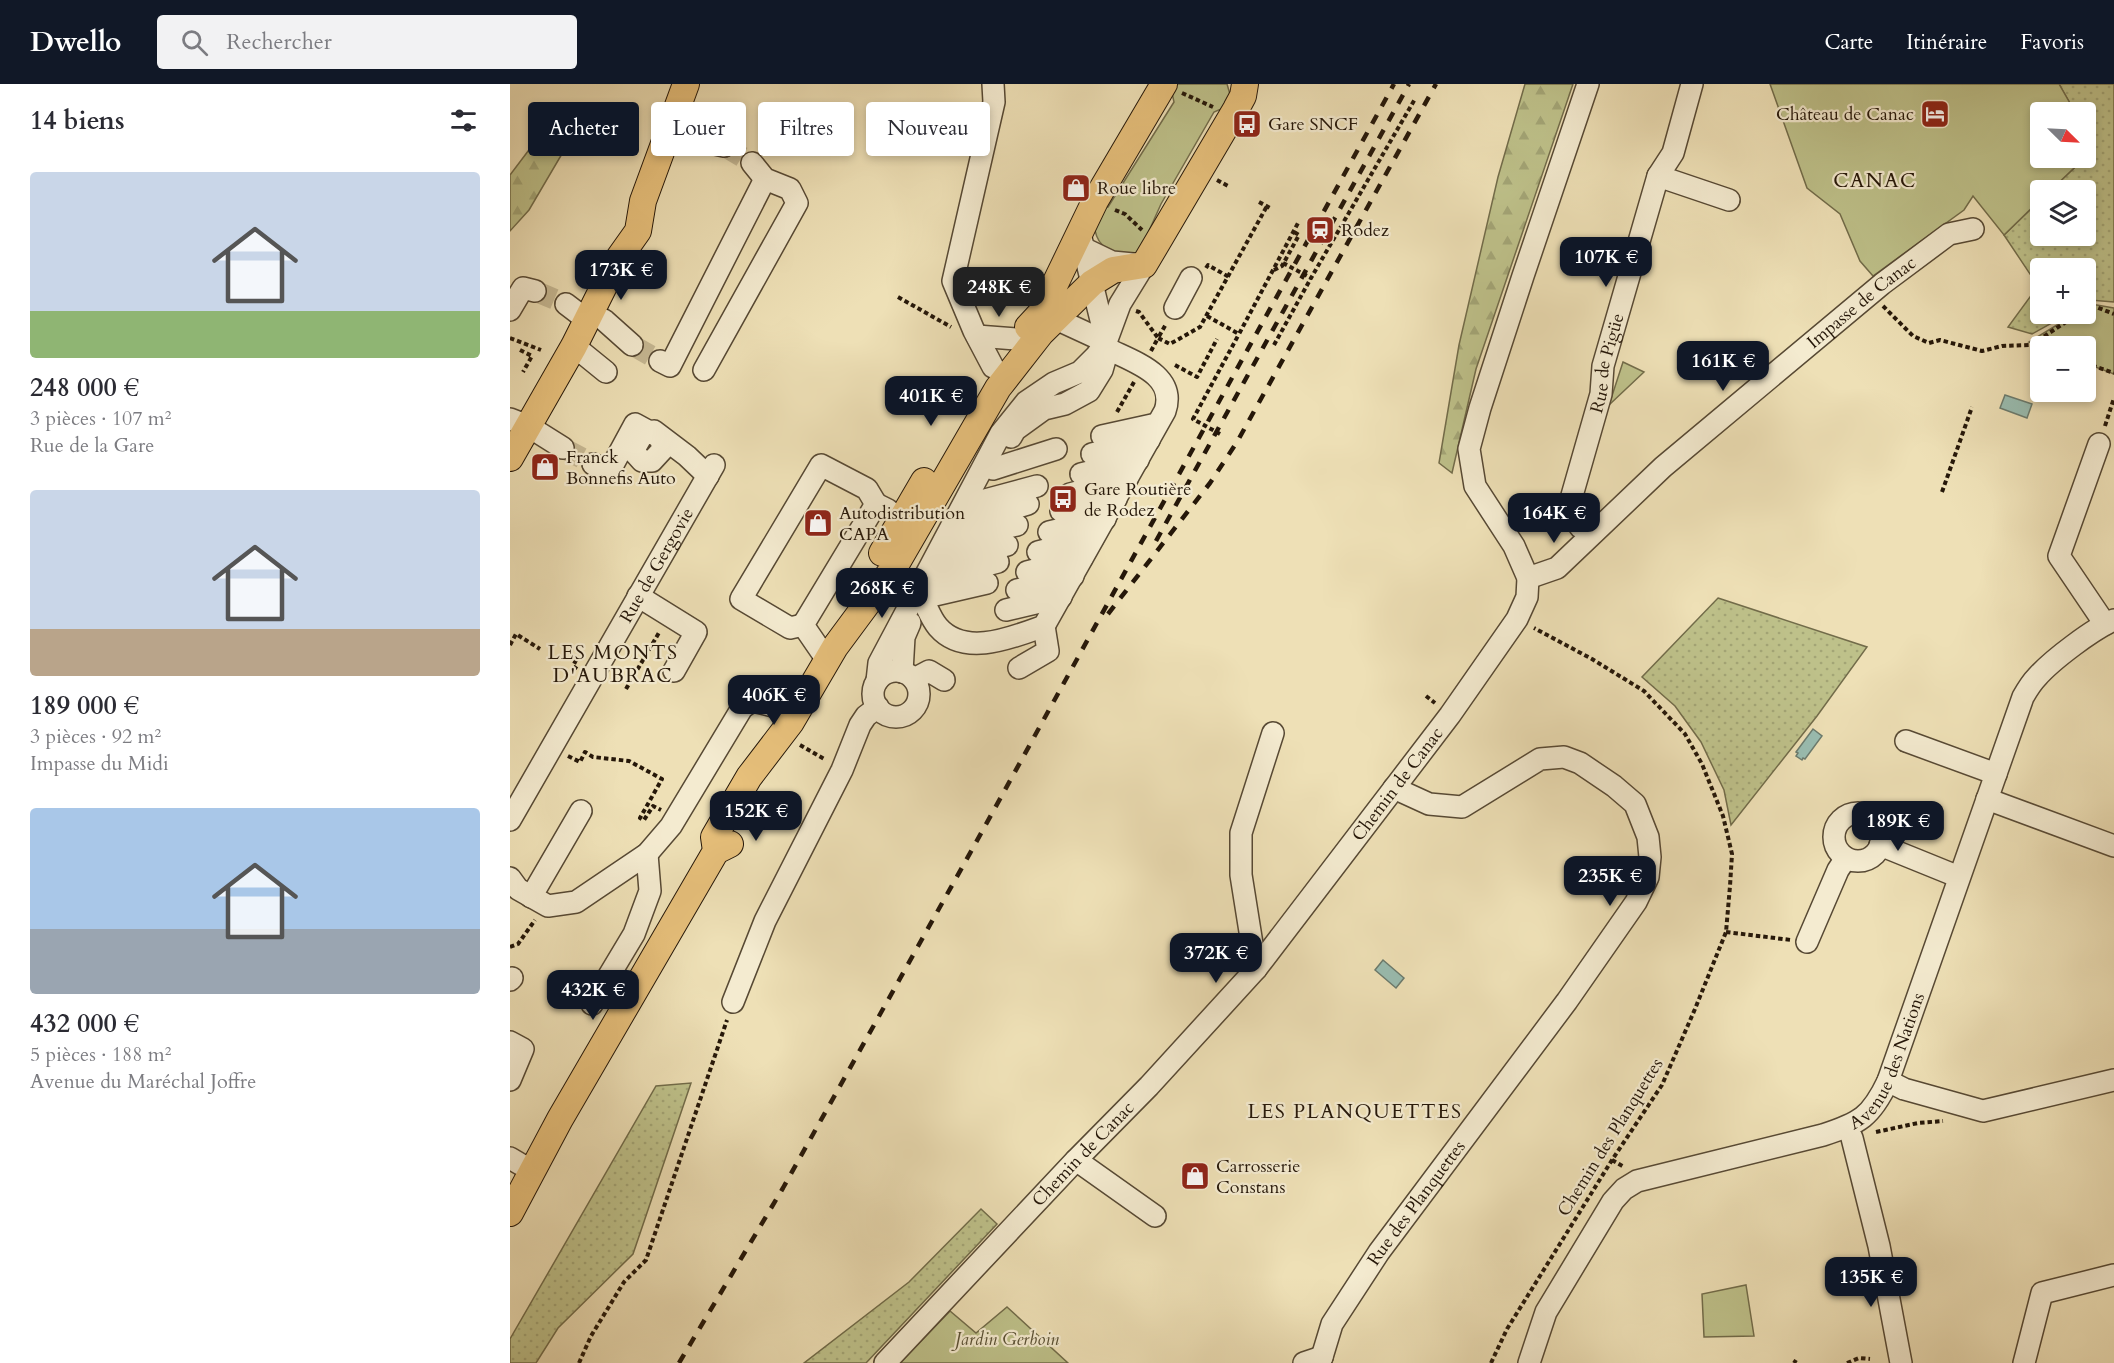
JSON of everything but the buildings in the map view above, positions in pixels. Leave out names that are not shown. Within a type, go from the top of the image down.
[{"type":"main road","points":[[510,458],[519,422],[595,320],[616,262],[626,219],[643,201],[686,84]]},
{"type":"main road","points":[[510,1213],[560,1119],[716,852],[729,845],[760,794],[872,571],[902,517],[993,367],[1041,312],[1082,241],[1095,201],[1164,84]]},
{"type":"main road","points":[[831,654],[894,566],[998,388],[1054,318],[1092,283],[1113,270],[1150,257],[1240,93]]},
{"type":"street","points":[[993,84],[994,102],[953,281],[993,367]]},
{"type":"street","points":[[1588,84],[1522,276],[1469,449],[1475,486],[1514,546],[1528,578],[1557,568],[1594,532]]},
{"type":"street","name":"Rue de Pigüe","points":[[1594,532],[1588,519],[1569,506],[1601,394],[1603,366],[1658,176],[1673,153],[1692,84]]},
{"type":"street","points":[[660,361],[670,366],[758,171],[790,189],[796,203],[704,370]]},
{"type":"street","points":[[1658,176],[1729,200]]},
{"type":"street","name":"Impasse de Canac","points":[[1594,532],[1663,467],[1870,293],[1949,234],[1974,229]]},
{"type":"street","points":[[1082,241],[1112,262],[1150,257]]},
{"type":"street","points":[[1082,241],[1107,346]]},
{"type":"street","points":[[1107,346],[1080,372],[1054,383],[1026,402],[1001,433],[879,663],[878,681],[873,694],[878,707],[883,712],[896,717],[910,712],[918,700],[919,693],[908,675],[904,637],[922,598],[1014,430],[1044,409],[1065,404],[1089,391],[1102,370],[1120,304],[1150,257]]},
{"type":"street","points":[[1175,308],[1191,278]]},
{"type":"street","points":[[510,310],[523,288],[535,291]]},
{"type":"street","points":[[566,304],[632,345]]},
{"type":"street","points":[[1019,668],[1048,651],[1052,613],[1138,460],[1168,401],[1164,383],[1149,370],[1054,318]]},
{"type":"street","points":[[977,336],[1017,339]]},
{"type":"street","points":[[574,346],[608,368]]},
{"type":"street","points":[[519,422],[564,448]]},
{"type":"street","name":"Rue de Gergovie","points":[[510,820],[711,470],[687,456],[654,431],[643,434],[633,451],[642,461],[652,461],[664,448],[659,437],[651,433],[643,429],[635,424],[609,472],[594,464]]},
{"type":"street","points":[[1097,445],[1153,432]]},
{"type":"street","points":[[2099,444],[2059,556],[2110,622]]},
{"type":"street","points":[[989,476],[1051,457]]},
{"type":"street","points":[[1081,474],[1138,460]]},
{"type":"street","points":[[876,504],[803,625],[790,628],[741,599],[820,465],[867,489],[876,504],[902,517]]},
{"type":"street","points":[[1116,499],[1066,502],[1127,479]]},
{"type":"street","points":[[958,531],[1032,495],[974,503]]},
{"type":"street","points":[[1049,532],[1104,519]]},
{"type":"street","points":[[958,531],[1017,525]]},
{"type":"street","points":[[1038,552],[1094,538]]},
{"type":"street","points":[[938,570],[1003,554]]},
{"type":"street","points":[[1022,581],[1078,567]]},
{"type":"street","name":"Chemin de Canac","points":[[885,1363],[1149,1086],[1256,969],[1480,674],[1517,619],[1527,597],[1528,578]]},
{"type":"street","points":[[922,598],[987,583]]},
{"type":"street","points":[[638,596],[696,632],[674,671]]},
{"type":"street","points":[[922,598],[938,627],[952,637],[971,643],[992,644],[1052,613]]},
{"type":"street","points":[[1006,610],[1052,613]]},
{"type":"street","points":[[994,631],[1052,613]]},
{"type":"street","name":"Avenue des Nations","points":[[1529,1363],[1546,1312],[1613,1201],[1623,1189],[1637,1180],[1852,1126],[1870,1111],[1887,1081],[2023,697],[2037,676],[2066,652],[2110,622]]},
{"type":"street","points":[[803,625],[831,654]]},
{"type":"street","points":[[878,681],[888,672],[908,675],[929,671],[944,680]]},
{"type":"street","points":[[510,878],[518,889],[538,900],[576,902],[647,854],[671,826],[721,729],[742,708],[768,689],[784,690],[797,724]]},
{"type":"street","points":[[733,1002],[765,921],[842,770],[860,725],[866,716],[878,707]]},
{"type":"street","points":[[1256,969],[1241,875],[1241,833],[1273,734]]},
{"type":"street","points":[[1906,741],[1996,774]]},
{"type":"street","name":"Rue des Planquettes","points":[[1319,1361],[1332,1324],[1379,1252],[1567,1001],[1636,902],[1647,880],[1650,857],[1648,837],[1644,821],[1635,804],[1622,792],[1588,769],[1564,757],[1540,759],[1462,807],[1429,804],[1394,788]]},
{"type":"street","points":[[1987,799],[2114,846]]},
{"type":"street","points":[[538,900],[581,811]]},
{"type":"street","points":[[1853,814],[1870,817],[1880,829],[1880,845],[1876,853],[1862,861],[1846,858],[1835,845],[1835,829],[1839,822],[1853,814]]},
{"type":"street","points":[[1880,845],[1959,877]]},
{"type":"street","points":[[592,1004],[634,934],[650,891],[647,854]]},
{"type":"street","points":[[1807,942],[1838,870],[1846,858]]},
{"type":"street","points":[[510,1042],[523,1049],[510,1080]]},
{"type":"street","points":[[1887,1081],[1904,1089],[1983,1111],[2114,1080]]},
{"type":"street","points":[[1852,1138],[1879,1246],[1901,1363]]},
{"type":"street","points":[[510,1158],[532,1171]]},
{"type":"street","points":[[1076,1160],[1155,1216]]},
{"type":"street","points":[[2024,1363],[2042,1293],[2114,1275]]},
{"type":"path","points":[[1164,84],[1220,110],[1228,106],[1240,93]]},
{"type":"path","points":[[1274,345],[1416,99]]},
{"type":"path","points":[[1216,180],[1228,186]]},
{"type":"path","points":[[1095,201],[1125,214],[1138,225],[1149,243],[1150,257]]},
{"type":"path","points":[[1133,309],[1139,312],[1158,338],[1170,344],[1200,327],[1269,207],[1259,202]]},
{"type":"path","points":[[1220,434],[1193,419],[1298,222]]},
{"type":"path","points":[[1273,270],[1284,263],[1299,235],[1294,232]]},
{"type":"path","points":[[1284,263],[1311,278]]},
{"type":"path","points":[[1213,268],[1228,277]]},
{"type":"path","points":[[1870,293],[1913,336],[1929,343],[1940,340],[1982,351],[2002,346],[2030,345]]},
{"type":"path","points":[[898,297],[948,326]]},
{"type":"path","points":[[2096,307],[2114,314]]},
{"type":"path","points":[[1207,316],[1239,334]]},
{"type":"path","points":[[2045,336],[2063,324]]},
{"type":"path","points":[[510,338],[541,350]]},
{"type":"path","points":[[1148,357],[1158,338]]},
{"type":"path","points":[[1167,361],[1197,377],[1217,339]]},
{"type":"path","points":[[520,350],[530,356],[523,372]]},
{"type":"path","points":[[2096,367],[2114,373]]},
{"type":"path","points":[[2099,444],[2114,398]]},
{"type":"path","points":[[1942,492],[1972,407]]},
{"type":"path","points":[[626,689],[669,615]]},
{"type":"path","name":"Chemin des Planquettes","points":[[1491,1363],[1507,1329],[1612,1160],[1662,1085],[1726,932],[1732,854],[1723,816],[1702,764],[1686,734],[1644,691],[1583,654],[1517,619]]},
{"type":"path","points":[[510,645],[516,634],[540,649]]},
{"type":"path","points":[[575,667],[573,666],[577,658]]},
{"type":"path","points":[[797,724],[829,762]]},
{"type":"path","points":[[588,754],[594,757],[629,761],[662,779],[640,818],[644,820],[654,807]]},
{"type":"path","points":[[510,947],[518,944],[526,935],[538,900]]},
{"type":"path","points":[[1726,932],[1807,942]]},
{"type":"path","points":[[579,1363],[591,1336],[624,1282],[646,1260],[733,1002]]},
{"type":"path","points":[[1852,1138],[1918,1123],[1950,1121]]},
{"type":"path","points":[[1847,1363],[1858,1359],[1870,1359]]},
{"type":"green space","points":[[1173,84],[1227,84],[1232,101],[1228,106],[1214,112],[1161,204],[1139,253],[1118,253],[1109,250],[1098,239],[1095,230],[1097,209],[1108,207],[1174,102],[1171,88]]},
{"type":"green space","points":[[1525,84],[1573,84],[1476,369],[1452,473],[1439,463],[1459,345],[1498,177]]},
{"type":"green space","points":[[1770,84],[2059,84],[2069,102],[2030,102],[2030,168],[2074,168],[2062,180],[2030,180],[2030,210],[2004,235],[1973,196],[1964,210],[1873,276],[1860,261],[1840,214],[1807,188]]},
{"type":"green space","points":[[2059,84],[2114,84],[2114,302],[2096,300],[2096,258],[2030,258],[2030,274],[2004,235],[2030,210],[2030,246],[2096,246],[2096,180],[2061,180],[2074,168],[2096,168],[2096,102],[2069,102]]},
{"type":"green space","points":[[528,151],[528,156],[561,156],[529,210],[510,231],[510,175]]},
{"type":"green space","points":[[2030,297],[2030,324],[2050,324],[2032,334],[2008,327]]},
{"type":"green space","points":[[2096,305],[2114,308],[2114,374],[2096,367],[2096,336],[2039,336],[2059,324],[2096,324]]},
{"type":"green space","points":[[1623,362],[1644,372],[1609,405]]},
{"type":"green space","points":[[1718,598],[1867,647],[1817,716],[1731,825],[1724,790],[1701,742],[1675,706],[1642,677]]},
{"type":"green space","points":[[691,1083],[633,1254],[558,1328],[536,1363],[510,1363],[510,1339],[656,1086]]},
{"type":"green space","points":[[981,1209],[997,1224],[866,1363],[804,1363],[909,1282]]},
{"type":"green space","points":[[1746,1285],[1754,1336],[1704,1337],[1702,1294]]},
{"type":"green space","name":"Jardin Gerboin","points":[[1007,1307],[1068,1363],[900,1363],[950,1311],[976,1333]]},
{"type":"water","points":[[2005,395],[2032,404],[2027,418],[2000,408]]},
{"type":"water","points":[[1813,729],[1822,736],[1802,760],[1796,756],[1798,753],[1796,752]]},
{"type":"water","points":[[1383,960],[1404,978],[1396,988],[1375,970]]},
{"type":"tunnel","points":[[740,156],[752,163]]},
{"type":"tunnel","points":[[535,291],[566,304]]},
{"type":"tunnel","points":[[632,345],[660,361]]},
{"type":"tunnel","points":[[563,448],[593,464]]},
{"type":"railway","points":[[679,1363],[783,1188],[1394,84]]},
{"type":"railway","points":[[1156,541],[1409,84]]},
{"type":"railway","points":[[1108,614],[1210,483],[1237,442],[1436,84]]},
{"type":"place","name":"Château de Canac","points":[[1935,114]]},
{"type":"place","name":"Gare SNCF","points":[[1247,124]]},
{"type":"place","name":"Roue libre","points":[[1076,188]]},
{"type":"place","name":"Rodez","points":[[1320,230]]},
{"type":"place","name":"Franck Bonnefis Auto","points":[[545,467]]},
{"type":"place","name":"Gare Routière de Rodez","points":[[1063,499]]},
{"type":"place","name":"Autodistribution CAPA","points":[[818,523]]},
{"type":"place","name":"Carrosserie Constans","points":[[1195,1176]]},
{"type":"district","name":"CANAC","points":[[1875,180]]},
{"type":"district","name":"LES MONTS D'AUBRAC","points":[[613,664]]},
{"type":"district","name":"LES PLANQUETTES","points":[[1355,1111]]}]
